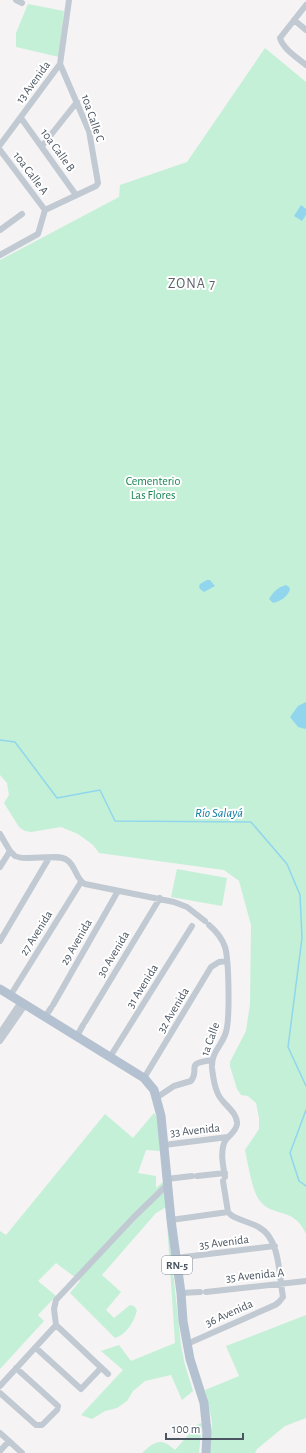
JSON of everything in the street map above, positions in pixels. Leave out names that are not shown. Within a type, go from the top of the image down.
[{"type":"main road","name":"RN-5","points":[[0,989],[21,1006],[45,1017],[144,1078],[152,1087],[161,1116],[183,1322],[190,1359],[204,1403],[207,1432],[206,1453]]},
{"type":"street","name":"13 Avenida","points":[[0,145],[60,64],[69,0]]},
{"type":"street","points":[[306,5],[281,36],[280,40],[285,47],[306,65]]},
{"type":"street","points":[[294,20],[306,30]]},
{"type":"street","name":"10a Calle C","points":[[60,64],[85,121],[91,141],[98,183],[96,186],[76,195]]},
{"type":"street","points":[[42,146],[77,102]]},
{"type":"street","name":"10a Calle B","points":[[21,118],[76,195]]},
{"type":"street","name":"10a Calle A","points":[[0,150],[45,210]]},
{"type":"street","points":[[0,162],[6,158]]},
{"type":"street","points":[[0,255],[38,234],[45,210],[76,195]]},
{"type":"street","points":[[0,230],[22,214]]},
{"type":"street","points":[[0,834],[10,852],[17,856],[49,858],[60,857],[68,861],[81,882]]},
{"type":"street","points":[[0,867],[10,852]]},
{"type":"street","points":[[0,942],[49,858]]},
{"type":"street","name":"1a Calle","points":[[81,882],[118,891],[160,898],[188,907],[207,923],[222,941],[225,949],[226,961],[228,1026],[222,1042],[212,1060],[213,1079],[218,1094],[237,1119],[235,1130],[228,1137],[222,1150],[228,1212]]},
{"type":"street","name":"27 Avenida","points":[[10,996],[81,882]]},
{"type":"street","name":"29 Avenida","points":[[45,1017],[118,891]]},
{"type":"street","name":"30 Avenida","points":[[77,1036],[160,898]]},
{"type":"street","name":"31 Avenida","points":[[110,1057],[192,926]]},
{"type":"street","name":"32 Avenida","points":[[144,1078],[212,967],[219,962],[226,961]]},
{"type":"street","points":[[0,1033],[21,1006]]},
{"type":"street","points":[[0,1041],[21,1006]]},
{"type":"street","points":[[156,1098],[174,1086],[191,1081],[194,1076],[194,1066],[197,1063],[212,1060]]},
{"type":"street","name":"33 Avenida","points":[[164,1145],[228,1137]]},
{"type":"street","points":[[108,1374],[56,1325],[54,1309],[56,1300],[167,1182],[195,1176],[224,1177]]},
{"type":"street","points":[[171,1220],[228,1212],[234,1218],[258,1227],[266,1232],[275,1246],[281,1284]]},
{"type":"street","name":"35 Avenida","points":[[176,1258],[275,1246]]},
{"type":"street","name":"35 Avenida A","points":[[181,1293],[306,1281]]},
{"type":"street","name":"36 Avenida","points":[[187,1344],[279,1302],[283,1297],[281,1284]]},
{"type":"street","points":[[0,1386],[56,1325]]},
{"type":"street","points":[[36,1348],[81,1389],[101,1368]]},
{"type":"street","points":[[0,1393],[36,1425],[42,1425],[58,1408],[58,1406],[16,1368]]},
{"type":"street","points":[[0,1433],[22,1453]]},
{"type":"street","points":[[0,1451],[9,1441]]},
{"type":"green space","points":[[28,4],[64,11],[59,57],[16,47],[16,33]]},
{"type":"green space","name":"Cementerio Las Flores","points":[[265,48],[306,82],[306,1234],[296,1219],[265,1206],[257,1197],[245,1150],[259,1129],[259,1118],[256,1103],[248,1096],[241,1095],[237,1089],[230,1066],[230,1062],[246,1031],[250,1004],[251,925],[239,881],[224,870],[99,853],[93,845],[78,834],[61,827],[31,832],[25,831],[19,827],[4,803],[9,795],[7,783],[0,775],[0,260],[119,197],[120,185],[187,162]]},
{"type":"green space","points":[[177,869],[227,878],[222,906],[171,897]]},
{"type":"green space","points":[[154,1113],[158,1119],[160,1151],[146,1150],[138,1173],[156,1176],[156,1188],[164,1181],[166,1207],[156,1213],[102,1275],[121,1292],[106,1310],[114,1318],[130,1305],[134,1306],[137,1310],[132,1323],[123,1334],[115,1338],[70,1293],[80,1281],[56,1263],[38,1281],[56,1296],[38,1315],[44,1321],[0,1369],[0,1231],[6,1235],[105,1114],[133,1138]]},
{"type":"green space","points":[[166,1207],[181,1345],[193,1391],[182,1400],[171,1375],[145,1381],[133,1391],[127,1401],[117,1408],[105,1411],[92,1419],[81,1415],[123,1370],[101,1351],[119,1345],[131,1361],[175,1343]]},
{"type":"green space","points":[[306,1315],[306,1418],[285,1426],[257,1449],[255,1453],[210,1453],[212,1422],[205,1390],[239,1376],[226,1346]]},
{"type":"green space","points":[[202,1423],[199,1453],[142,1453],[154,1443],[158,1442],[166,1443],[175,1450],[198,1424]]},
{"type":"water","points":[[301,205],[306,209],[306,215],[302,221],[294,216]]},
{"type":"water","points":[[207,580],[210,580],[215,586],[204,592],[199,586]]},
{"type":"water","points":[[286,585],[290,590],[287,595],[281,600],[273,603],[269,599],[272,594],[278,588]]},
{"type":"water","points":[[306,702],[305,729],[298,727],[290,717],[298,706]]},
{"type":"waterway","name":"Río Salayá","points":[[0,740],[15,742],[57,798],[100,790],[115,821],[251,822],[287,864],[300,895],[302,938],[288,1047],[306,1086]]},
{"type":"waterway","name":"Río Salayá","points":[[306,1110],[290,1153],[299,1181],[306,1186]]},
{"type":"district","name":"ZONA 7","points":[[192,284]]}]
